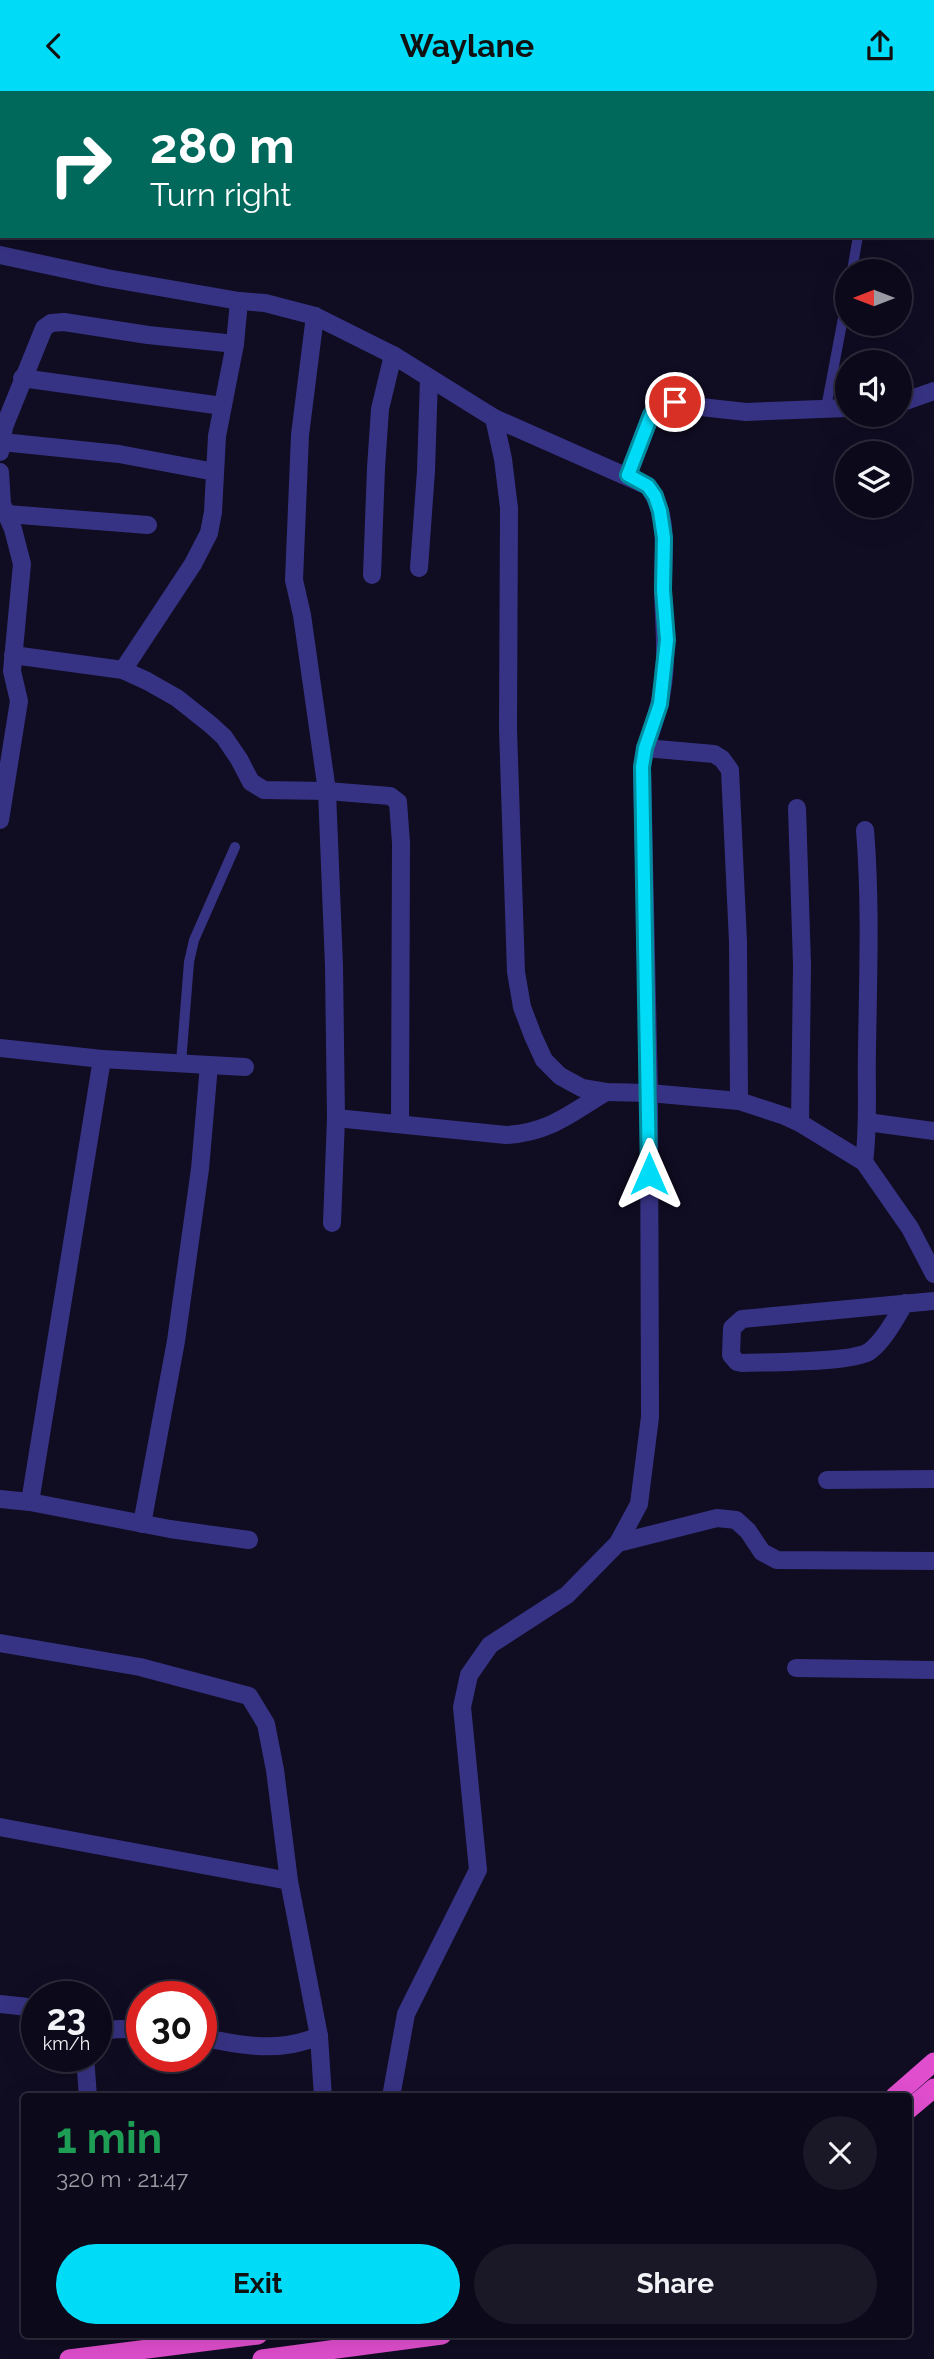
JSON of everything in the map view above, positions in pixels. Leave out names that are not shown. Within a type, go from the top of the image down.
[{"type":"highway","points":[[899,2093],[934,2062]]},
{"type":"highway","points":[[912,2107],[934,2088]]},
{"type":"highway","points":[[69,2359],[234,2338]]},
{"type":"highway","points":[[262,2359],[420,2338]]},
{"type":"street","points":[[0,255],[107,278],[265,303],[315,316],[393,355],[494,418],[648,486],[660,511],[664,538],[663,590],[667,640],[660,704],[645,748],[642,767],[649,1093],[650,1416],[639,1504],[618,1543],[567,1595],[490,1644],[469,1675],[462,1707],[478,1870],[406,2014],[392,2093]]},
{"type":"street","points":[[123,670],[193,564],[209,533],[217,436],[235,344],[239,300]]},
{"type":"street","points":[[315,316],[300,435],[294,580],[302,615],[327,791],[334,966],[336,1118],[332,1223]]},
{"type":"street","points":[[215,472],[119,454],[1,447],[4,427],[22,378],[44,328],[56,321],[235,344]]},
{"type":"street","points":[[372,575],[380,409],[393,355]]},
{"type":"street","points":[[22,378],[222,405]]},
{"type":"street","points":[[419,568],[429,378]]},
{"type":"street","points":[[912,399],[934,391]]},
{"type":"street","points":[[628,475],[651,415],[657,407],[665,403],[746,412],[835,408]]},
{"type":"street","points":[[494,418],[505,470],[509,508],[508,716],[516,972],[522,1007],[544,1060],[559,1076],[582,1088],[739,1101],[800,1123],[864,1162],[929,1254],[934,1274]]},
{"type":"street","points":[[0,473],[2,504],[13,529],[22,564],[12,663],[19,701],[0,820]]},
{"type":"street","points":[[7,514],[148,525]]},
{"type":"street","points":[[12,663],[123,670],[177,698],[211,725],[224,737],[257,787],[264,790],[390,796],[398,802],[401,843],[400,1123]]},
{"type":"street","points":[[0,688],[12,663]]},
{"type":"street","points":[[645,748],[714,754],[722,758],[730,770],[738,942],[739,1101]]},
{"type":"street","points":[[797,808],[802,965],[800,1123]]},
{"type":"street","points":[[864,1162],[867,1122],[869,877],[865,830]]},
{"type":"street","points":[[0,1048],[103,1059],[245,1067]]},
{"type":"street","points":[[30,1502],[103,1059]]},
{"type":"street","points":[[142,1524],[176,1341],[200,1169],[209,1065]]},
{"type":"street","points":[[336,1118],[506,1135],[528,1134],[549,1127],[606,1092]]},
{"type":"street","points":[[867,1122],[934,1131]]},
{"type":"street","points":[[905,1303],[880,1341],[867,1354],[842,1358],[742,1363],[737,1362],[731,1355],[732,1328],[742,1319],[905,1303],[934,1301]]},
{"type":"street","points":[[828,1480],[934,1479]]},
{"type":"street","points":[[0,1499],[30,1502],[142,1524],[249,1539]]},
{"type":"street","points":[[618,1543],[717,1518],[736,1520],[748,1531],[762,1552],[777,1560],[934,1560]]},
{"type":"street","points":[[0,1643],[140,1667],[249,1696],[266,1724],[275,1770],[289,1881],[319,2036],[323,2093]]},
{"type":"street","points":[[796,1668],[934,1670]]},
{"type":"street","points":[[0,1827],[289,1881]]},
{"type":"street","points":[[0,2004],[21,2006]]},
{"type":"street","points":[[217,2040],[251,2047],[278,2048],[319,2036]]},
{"type":"street","points":[[86,2072],[88,2093]]},
{"type":"lane","points":[[854,259],[858,238]]},
{"type":"lane","points":[[826,408],[840,336]]},
{"type":"lane","points":[[181,1063],[189,962],[194,940],[235,847]]},
{"type":"route","points":[[649,1174],[642,767],[645,748],[660,704],[667,640],[663,590],[664,538],[655,496],[648,486],[628,475],[651,415],[657,407],[675,402]]}]
